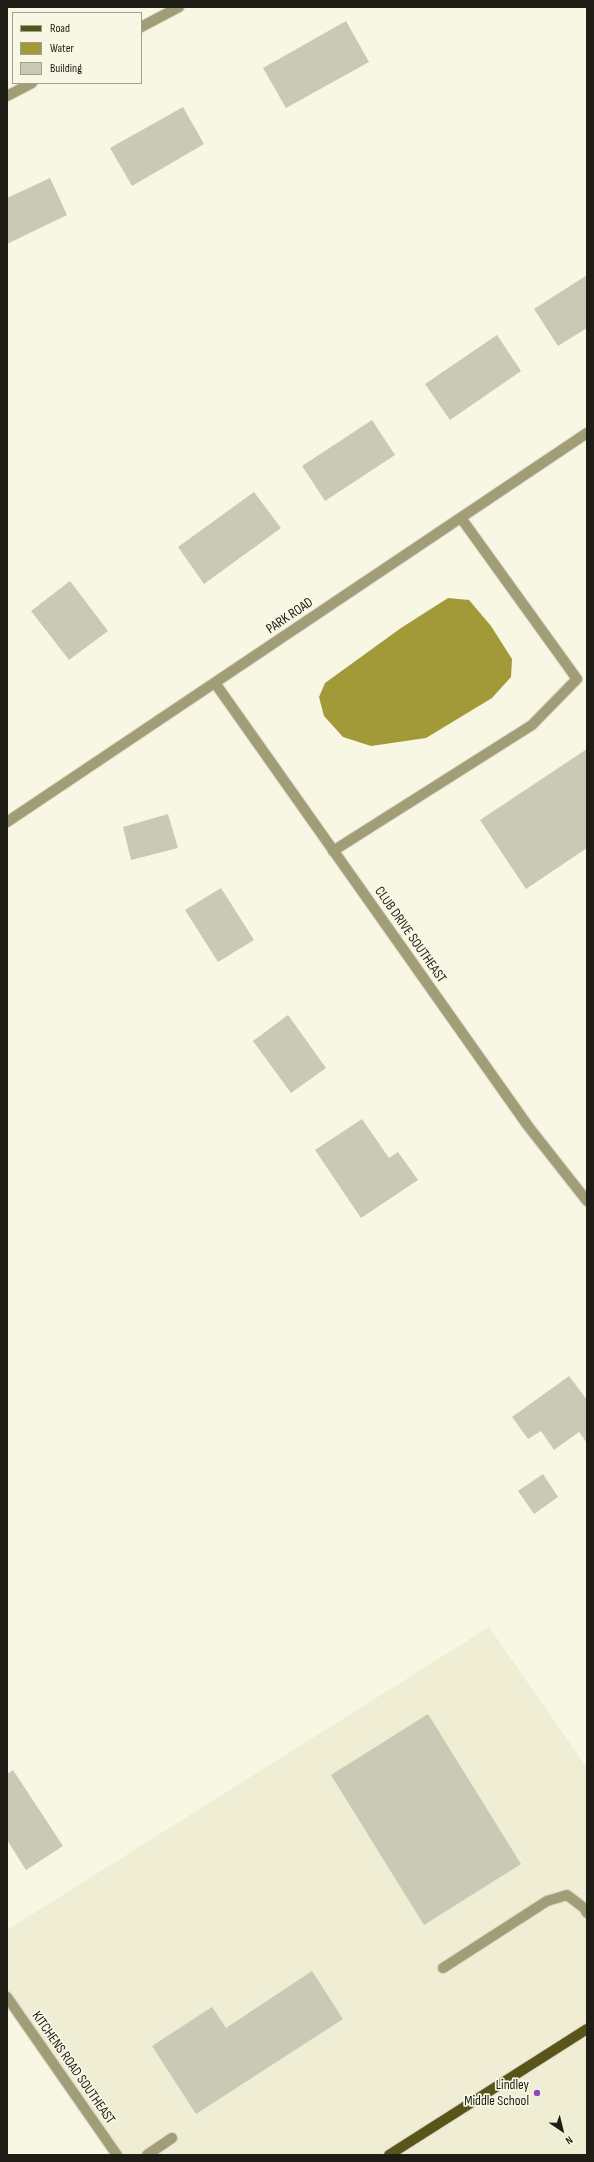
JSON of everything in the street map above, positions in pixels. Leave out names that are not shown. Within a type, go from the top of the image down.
[{"type":"main road","points":[[389,2155],[587,2029]]},
{"type":"street","points":[[142,26],[179,7]]},
{"type":"street","points":[[7,96],[30,84]]},
{"type":"street","name":"PARK ROAD","points":[[7,822],[587,433]]},
{"type":"street","points":[[333,851],[532,725],[577,679],[461,518]]},
{"type":"street","name":"CLUB DRIVE SOUTHEAST","points":[[215,683],[528,1126],[587,1201]]},
{"type":"street","points":[[443,1968],[547,1901],[567,1896],[584,1908],[587,1913]]},
{"type":"street","name":"KITCHENS ROAD SOUTHEAST","points":[[7,1997],[117,2155]]},
{"type":"street","points":[[147,2155],[172,2138]]},
{"type":"shaded area","points":[[489,1627],[587,1768],[587,2155],[113,2155],[7,2003],[7,1930]]},
{"type":"water","points":[[448,598],[469,600],[491,626],[512,659],[511,677],[492,698],[426,738],[371,746],[343,737],[324,716],[319,697],[325,683],[401,628]]},
{"type":"building","points":[[346,21],[369,62],[286,108],[263,68]]},
{"type":"building","points":[[183,107],[204,144],[132,186],[110,148]]},
{"type":"building","points":[[50,178],[67,215],[7,244],[7,198]]},
{"type":"building","points":[[587,275],[587,328],[558,346],[534,309]]},
{"type":"building","points":[[497,335],[521,371],[450,420],[425,384]]},
{"type":"building","points":[[372,420],[395,455],[325,501],[302,466]]},
{"type":"building","points":[[254,492],[281,528],[204,584],[178,547]]},
{"type":"building","points":[[70,581],[108,631],[69,660],[31,611]]},
{"type":"building","points":[[587,749],[587,848],[526,889],[480,820]]},
{"type":"building","points":[[168,814],[178,848],[131,860],[123,827]]},
{"type":"building","points":[[221,888],[254,940],[218,962],[185,910]]},
{"type":"building","points":[[288,1015],[326,1068],[291,1093],[253,1041]]},
{"type":"building","points":[[362,1119],[389,1158],[398,1152],[418,1180],[361,1218],[315,1150]]},
{"type":"building","points":[[569,1376],[587,1400],[587,1443],[579,1432],[554,1450],[541,1431],[528,1439],[512,1417]]},
{"type":"building","points":[[543,1474],[558,1497],[534,1514],[518,1491]]},
{"type":"building","points":[[428,1714],[521,1864],[424,1925],[331,1775]]},
{"type":"building","points":[[13,1770],[63,1846],[26,1870],[7,1840],[7,1774]]},
{"type":"building","points":[[312,1971],[343,2019],[196,2114],[152,2046],[212,2007],[226,2028]]},
{"type":"place","name":"Lindley Middle School","points":[[537,2093]]}]
